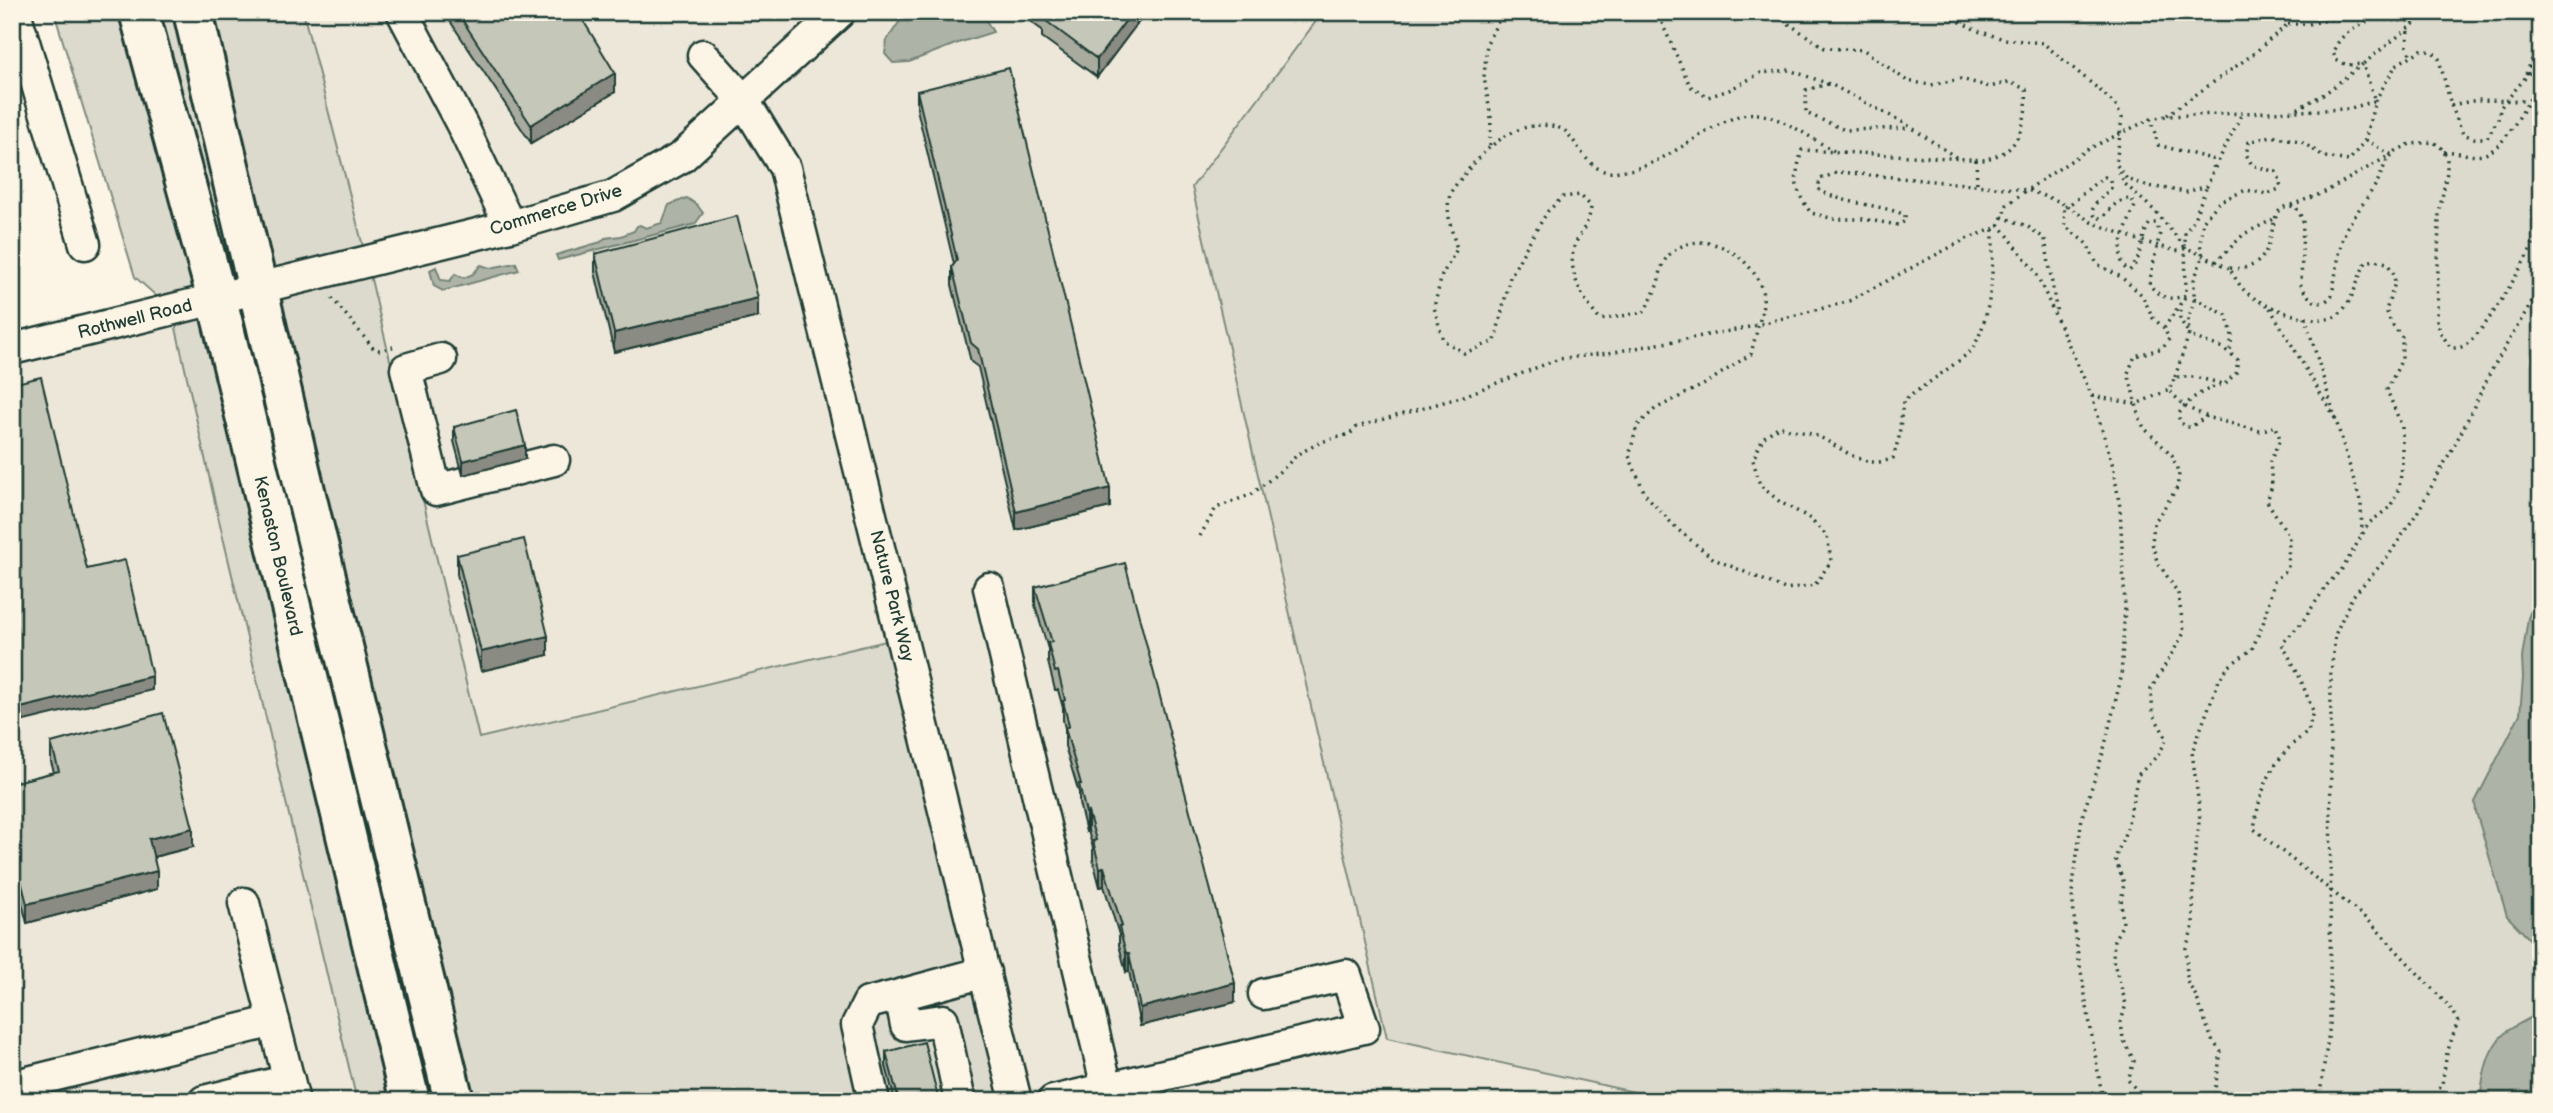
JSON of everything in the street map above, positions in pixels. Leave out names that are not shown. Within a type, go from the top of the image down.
[{"type":"main road","name":"Kenaston Boulevard","points":[[139,12],[217,299],[410,1101]]},
{"type":"main road","points":[[193,12],[257,289],[454,1101]]},
{"type":"street","points":[[15,12],[85,244]]},
{"type":"street","points":[[402,12],[462,125],[510,226]]},
{"type":"street","name":"Commerce Drive","points":[[257,289],[510,226],[613,196],[682,158],[840,12]]},
{"type":"street","name":"Nature Park Way","points":[[703,55],[744,101],[785,168],[1016,1101]]},
{"type":"street","name":"Rothwell Road","points":[[12,349],[257,289]]},
{"type":"street","points":[[441,359],[406,369],[436,490],[554,460]]},
{"type":"street","points":[[989,588],[1107,1088]]},
{"type":"street","points":[[204,1101],[291,1090],[244,903]]},
{"type":"street","points":[[874,1101],[857,1025],[868,1003],[985,971]]},
{"type":"street","points":[[1053,1101],[1364,1028],[1346,975],[1264,994]]},
{"type":"street","points":[[900,995],[906,1025],[943,1020],[960,1101]]},
{"type":"street","points":[[12,1086],[274,1021]]},
{"type":"path","points":[[1490,146],[1491,118],[1484,77],[1488,43],[1503,12]]},
{"type":"path","points":[[1653,12],[1661,21],[1690,86],[1708,97],[1729,90],[1761,73],[1789,70],[1828,83],[1912,128],[1959,160]]},
{"type":"path","points":[[1771,12],[1825,48],[1864,50],[1907,81],[1931,85],[1961,79],[1990,87],[2009,82],[2026,89],[2028,105],[2018,135],[2007,150],[1985,160],[1802,150],[1797,169],[1797,194],[1811,213],[1834,219],[1863,219],[1898,225],[1905,221],[1905,215],[1890,209],[1830,197],[1818,189],[1820,178],[1839,172],[2028,190],[2061,202],[2091,222],[2142,242],[2176,251],[2187,248]]},
{"type":"path","points":[[1941,12],[1978,31],[2004,39],[2043,43],[2116,106],[2122,118],[2116,164],[2125,184],[2155,211],[2187,248],[2229,268],[2245,270],[2259,261],[2269,247],[2274,219]]},
{"type":"path","points":[[2281,12],[2288,24]]},
{"type":"path","points":[[2363,64],[2347,65],[2336,60],[2333,52],[2344,33],[2372,19],[2377,12]]},
{"type":"path","points":[[2294,111],[2325,94],[2418,21],[2441,12],[2455,15],[2461,12]]},
{"type":"path","points":[[2166,116],[2244,61],[2288,24],[2309,24],[2332,19],[2418,21]]},
{"type":"path","points":[[2408,30],[2407,46],[2411,56]]},
{"type":"path","points":[[2526,76],[2541,38]]},
{"type":"path","points":[[2092,396],[2136,404],[2168,390],[2189,334],[2188,319],[2194,298],[2194,280],[2203,256],[2200,244],[2203,221],[2220,201],[2246,190],[2267,194],[2279,189],[2281,182],[2276,172],[2252,164],[2246,154],[2249,142],[2271,136],[2300,141],[2325,157],[2349,161],[2365,140],[2375,101],[2396,65],[2421,50],[2434,52],[2439,59],[2451,105],[2463,134],[2474,138],[2487,138],[2499,117],[2500,108],[2541,59]]},
{"type":"path","points":[[2363,64],[2375,101]]},
{"type":"path","points":[[1828,83],[1806,90],[1806,113],[1845,130],[1912,128]]},
{"type":"path","points":[[2444,152],[2453,150],[2483,155],[2493,150],[2541,83]]},
{"type":"path","points":[[2451,105],[2478,100],[2527,101]]},
{"type":"path","points":[[1200,536],[1216,508],[1252,494],[1298,454],[1321,442],[1350,434],[1357,427],[1461,397],[1559,359],[1608,353],[1757,325],[1847,302],[1966,239],[1993,229],[1999,224],[2007,205],[2028,190],[2090,148],[2151,119],[2166,116],[2347,109],[2375,101]]},
{"type":"path","points":[[1834,151],[1776,119],[1755,113],[1739,116],[1677,151],[1638,169],[1607,172],[1585,158],[1565,130],[1543,124],[1527,126],[1490,146],[1451,191],[1448,214],[1457,248],[1442,275],[1434,306],[1443,340],[1464,353],[1495,341],[1510,277],[1548,211],[1563,197],[1580,195],[1591,206],[1590,219],[1575,245],[1573,269],[1585,303],[1600,320],[1644,312],[1666,258],[1684,246],[1707,242],[1729,248],[1755,271],[1764,297],[1751,354],[1705,384],[1655,409],[1637,426],[1629,456],[1645,494],[1676,528],[1714,559],[1785,589],[1815,586],[1831,561],[1827,536],[1808,517],[1780,502],[1760,485],[1753,460],[1763,438],[1779,426],[1817,436],[1863,461],[1882,464],[1894,458],[1903,401],[1972,349],[1987,311],[1993,271],[1993,229]]},
{"type":"path","points":[[2164,328],[2186,296],[2185,234],[2242,113]]},
{"type":"path","points":[[2151,119],[2158,145],[2175,147],[2212,159],[2214,169]]},
{"type":"path","points":[[2365,140],[2392,155]]},
{"type":"path","points":[[2216,262],[2244,234],[2274,219],[2284,207],[2323,193],[2410,144],[2434,142],[2447,159],[2439,213],[2437,320],[2444,340],[2451,348],[2466,346],[2483,328],[2541,228]]},
{"type":"path","points":[[2291,206],[2300,211],[2303,220],[2301,285],[2309,299],[2321,304],[2328,302],[2332,295],[2341,243],[2347,226],[2377,183],[2392,155]]},
{"type":"path","points":[[1976,160],[1977,185]]},
{"type":"path","points":[[2116,164],[2127,179],[2148,186],[2187,192],[2207,186]]},
{"type":"path","points":[[2066,206],[2078,200],[2105,177],[2110,180],[2111,188],[2095,204],[2092,211],[2096,218],[2103,218],[2122,199],[2132,199],[2135,206],[2123,234],[2120,261],[2124,268],[2129,271],[2135,266],[2141,254],[2144,232],[2150,223],[2156,223],[2160,233],[2149,284],[2158,295],[2169,299],[2186,296]]},
{"type":"path","points":[[2066,206],[2065,226],[2087,244],[2097,264],[2121,277],[2141,295],[2153,318],[2164,328],[2169,339],[2163,348],[2135,356],[2127,373],[2144,428],[2172,455],[2179,474],[2177,488],[2154,523],[2152,543],[2157,561],[2178,593],[2184,633],[2151,690],[2153,714],[2167,739],[2159,754],[2138,775],[2127,828],[2115,859],[2124,883],[2121,903],[2123,924],[2114,940],[2113,960],[2126,1004],[2122,1022],[2123,1039],[2134,1060],[2128,1080],[2141,1095],[2140,1101]]},
{"type":"path","points":[[2002,217],[2027,226],[2045,239],[2057,319]]},
{"type":"path","points":[[1999,224],[2036,273],[2092,396],[2113,466],[2120,507],[2125,606],[2121,678],[2103,753],[2082,817],[2072,892],[2077,948],[2103,1101]]},
{"type":"path","points":[[2229,268],[2245,291],[2269,306],[2320,320],[2338,316],[2355,293],[2366,262],[2375,260],[2387,263],[2394,274],[2395,284],[2386,310],[2391,323],[2402,337],[2402,359],[2387,390],[2402,428],[2403,467],[2399,488],[2390,507],[2369,523],[2343,568],[2326,585],[2302,621],[2282,644],[2298,673],[2313,711],[2308,732],[2293,742],[2273,768],[2258,800],[2254,829],[2368,921],[2453,1011],[2458,1021],[2447,1053],[2442,1084],[2432,1101]]},
{"type":"path","points":[[2186,280],[2194,286]]},
{"type":"path","points":[[2319,1101],[2330,1024],[2331,673],[2336,635],[2352,597],[2388,558],[2417,513],[2490,373],[2541,286]]},
{"type":"path","points":[[332,298],[374,349],[401,345]]},
{"type":"path","points":[[2194,298],[2226,315],[2232,333],[2230,353]]},
{"type":"path","points":[[2180,304],[2180,318],[2189,334],[2223,348],[2238,360],[2236,373],[2225,384],[2203,390],[2184,406],[2178,415],[2180,422],[2186,427],[2191,427],[2207,416]]},
{"type":"path","points":[[2269,306],[2339,425]]},
{"type":"path","points":[[2305,317],[2361,504],[2362,534]]},
{"type":"path","points":[[2175,377],[2194,377],[2225,384]]},
{"type":"path","points":[[2168,390],[2184,406],[2207,416],[2260,431],[2276,426],[2280,439],[2270,462],[2272,486],[2267,501],[2289,536],[2290,544],[2288,568],[2274,583],[2263,624],[2252,649],[2229,666],[2219,680],[2192,752],[2200,814],[2194,862],[2193,927],[2186,948],[2185,963],[2187,982],[2196,996],[2212,1040],[2221,1052],[2213,1101]]},
{"type":"shaded area","points":[[54,12],[303,12],[367,262],[479,738],[903,637],[1016,1101],[454,1101],[257,290],[217,299],[405,1101],[357,1101],[218,516],[172,310],[135,277]]},
{"type":"shaded area","points":[[303,12],[1323,12],[1192,187],[1387,1037],[1675,1101],[1016,1101],[903,637],[479,738],[367,262]]},
{"type":"shaded area","points":[[906,12],[981,12],[993,32],[909,62],[893,63],[885,54],[887,40]]},
{"type":"shaded area","points":[[1323,12],[2541,12],[2541,1101],[1675,1101],[1387,1038],[1192,187]]},
{"type":"shaded area","points":[[687,198],[703,213],[695,224],[558,260],[556,255],[601,242],[605,238],[621,236],[634,231],[637,226],[646,228],[662,223],[669,205]]},
{"type":"shaded area","points":[[516,263],[519,270],[443,291],[434,286],[430,270],[436,267],[441,280],[450,281],[455,274],[464,278],[473,274],[481,265],[490,268]]},
{"type":"shaded area","points":[[172,310],[218,516],[357,1101],[12,1101],[12,349]]},
{"type":"shaded area","points":[[2541,587],[2541,951],[2507,916],[2475,802],[2520,714],[2522,658],[2528,618]]},
{"type":"shaded area","points":[[2541,1011],[2541,1101],[2480,1101],[2485,1070],[2497,1042],[2512,1028]]},
{"type":"building","points":[[457,12],[578,12],[615,73],[531,125]]},
{"type":"building","points":[[1044,12],[1132,12],[1097,59],[1042,18],[1046,14]]},
{"type":"building","points":[[1009,68],[1110,488],[1016,512],[978,349],[971,343],[952,267],[957,260],[917,91]]},
{"type":"building","points":[[737,216],[758,298],[614,333],[595,254]]},
{"type":"building","points":[[41,377],[87,569],[125,560],[152,676],[12,710],[12,384]]},
{"type":"building","points":[[516,410],[525,445],[463,461],[454,427]]},
{"type":"building","points":[[524,539],[548,636],[481,652],[457,555]]},
{"type":"building","points":[[1125,563],[1235,983],[1140,1008],[1129,953],[1126,953],[1119,927],[1122,926],[1104,867],[1100,868],[1093,841],[1096,840],[1088,812],[1086,813],[1081,784],[1065,728],[1069,726],[1063,701],[1065,700],[1048,643],[1052,642],[1035,587]]},
{"type":"building","points":[[163,713],[193,828],[149,839],[157,871],[27,904],[18,869],[12,870],[12,783],[59,771],[51,743]]},
{"type":"building","points":[[924,1042],[939,1101],[899,1101],[886,1052]]},
{"type":"building","points":[[263,1094],[265,1101],[235,1101]]}]
